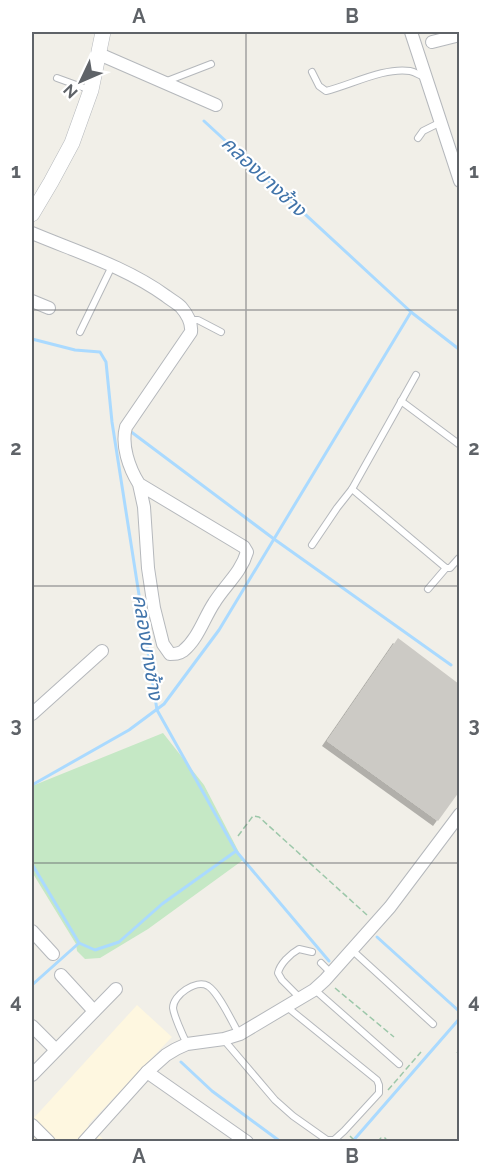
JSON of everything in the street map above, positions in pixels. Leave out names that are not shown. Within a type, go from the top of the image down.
[{"type":"street","points":[[32,214],[72,143],[91,90],[103,32]]},
{"type":"street","points":[[411,32],[459,181]]},
{"type":"street","points":[[432,42],[459,35]]},
{"type":"street","points":[[99,54],[216,105]]},
{"type":"street","points":[[32,233],[148,283],[181,307],[190,320],[191,332],[125,431],[124,443],[133,475],[139,484],[144,507],[148,568],[154,608],[163,644],[170,654],[176,654],[183,650],[198,633],[214,602],[241,568],[248,552],[244,547],[139,484]]},
{"type":"street","points":[[32,301],[49,308]]},
{"type":"street","points":[[32,714],[102,651]]},
{"type":"street","points":[[88,1140],[147,1072],[166,1055],[187,1044],[224,1039],[240,1034],[314,990],[329,977],[390,907],[459,814]]},
{"type":"street","points":[[32,931],[53,954]]},
{"type":"street","points":[[61,975],[94,1011]]},
{"type":"street","points":[[32,1075],[116,989]]},
{"type":"street","points":[[32,1026],[56,1050]]},
{"type":"street","points":[[147,1072],[247,1142]]},
{"type":"street","points":[[32,1125],[49,1142]]},
{"type":"lane","points":[[164,82],[211,64]]},
{"type":"lane","points":[[312,72],[318,86],[326,91],[394,71],[412,71],[427,79]]},
{"type":"lane","points":[[57,78],[91,90]]},
{"type":"lane","points":[[418,138],[423,130],[441,122]]},
{"type":"lane","points":[[80,332],[112,266]]},
{"type":"lane","points":[[190,320],[198,320],[221,332]]},
{"type":"lane","points":[[312,545],[352,489],[416,375]]},
{"type":"lane","points":[[401,401],[459,445]]},
{"type":"lane","points":[[352,489],[446,568]]},
{"type":"lane","points":[[428,589],[446,568],[450,568],[459,558]]},
{"type":"lane","points":[[300,998],[282,980],[278,973],[279,968],[293,952],[299,949],[312,952]]},
{"type":"lane","points":[[353,951],[433,1024]]},
{"type":"lane","points":[[321,963],[329,977]]},
{"type":"lane","points":[[187,1044],[173,1009],[178,997],[193,985],[208,986],[215,993],[240,1034]]},
{"type":"lane","points":[[314,990],[399,1064]]},
{"type":"lane","points":[[224,1039],[275,1100],[293,1116],[331,1142],[338,1138],[379,1092],[379,1085],[376,1080],[286,1006]]},
{"type":"path","points":[[238,836],[254,816],[259,816],[376,923]]},
{"type":"path","points":[[329,977],[394,1037]]},
{"type":"path","points":[[379,1092],[390,1089],[421,1052]]},
{"type":"path","points":[[351,1138],[356,1142]]},
{"type":"path","points":[[377,1142],[381,1138],[385,1138],[388,1142]]},
{"type":"shaded area","points":[[137,1005],[172,1037],[88,1125],[105,1141],[37,1141],[32,1137],[32,1120]]},
{"type":"green space","points":[[163,733],[204,785],[243,860],[148,929],[100,958],[85,959],[77,951],[76,944],[32,872],[32,786]]},
{"type":"building","points":[[398,638],[459,684],[459,792],[438,821],[327,741]]},
{"type":"waterway","name":"คลองบางช้าง","points":[[204,121],[411,312],[460,350]]},
{"type":"waterway","points":[[32,785],[129,730],[164,704],[219,630],[411,312]]},
{"type":"waterway","name":"คลองบางช้าง","points":[[32,339],[75,350],[100,352],[106,362],[112,422],[157,710],[236,851],[329,961]]},
{"type":"waterway","points":[[130,431],[274,539],[451,665]]},
{"type":"waterway","points":[[32,985],[79,943],[95,950],[119,942],[162,904],[236,851]]},
{"type":"waterway","points":[[32,864],[79,943]]},
{"type":"waterway","points":[[377,937],[460,1012]]},
{"type":"waterway","points":[[352,1142],[460,1018]]},
{"type":"waterway","points":[[181,1062],[212,1091],[281,1142]]}]
